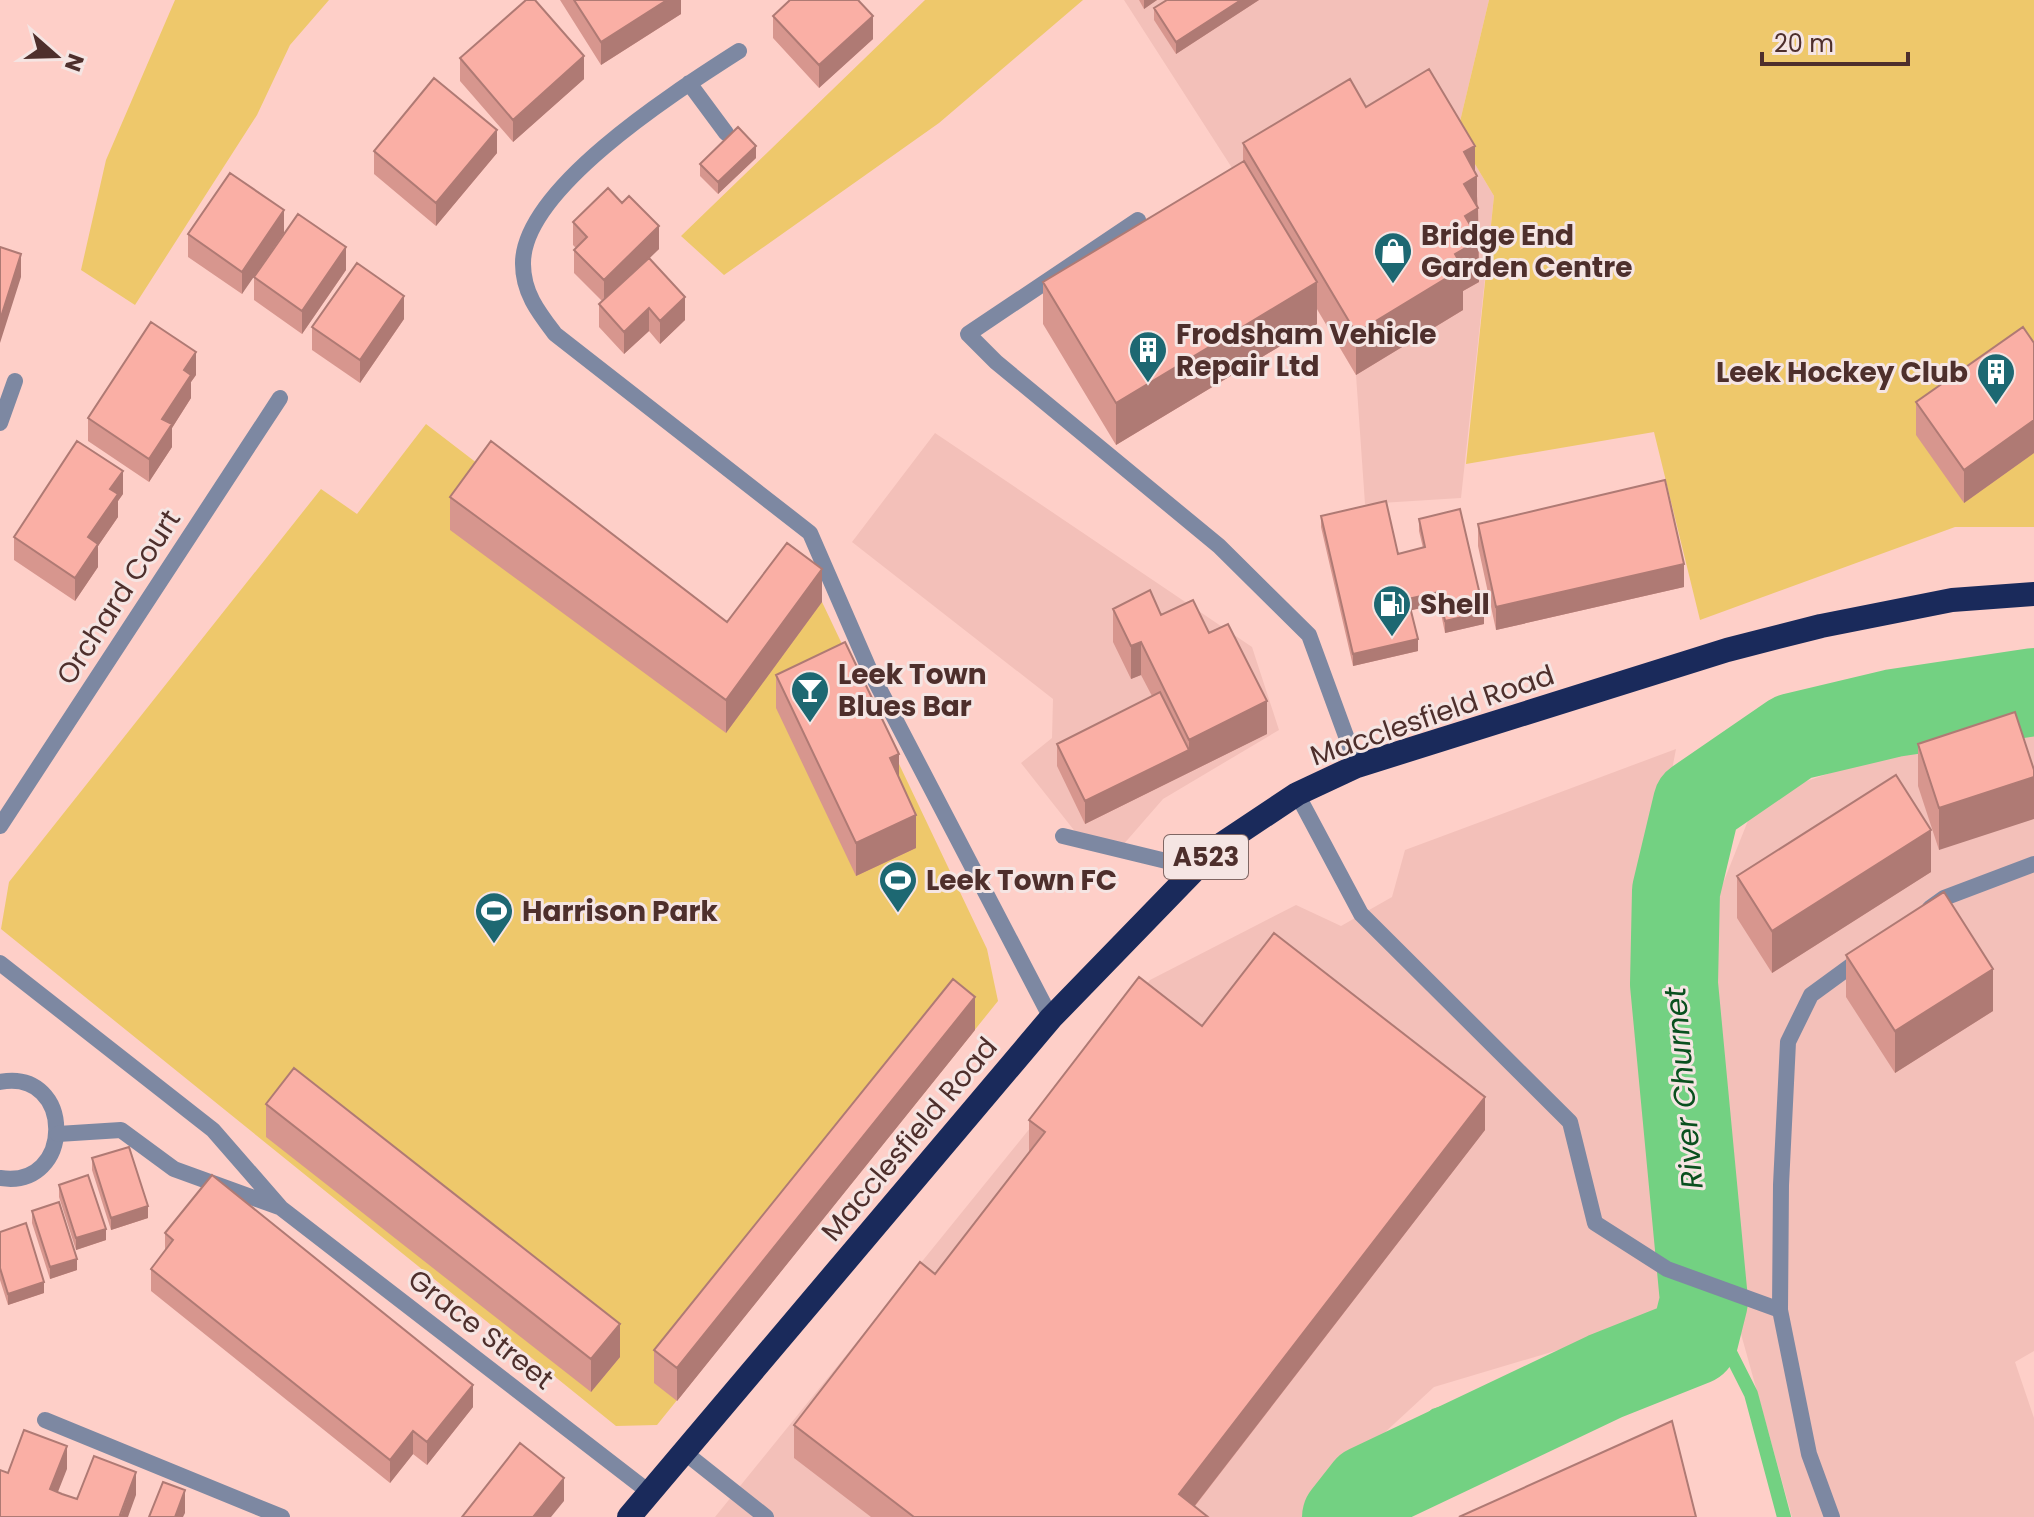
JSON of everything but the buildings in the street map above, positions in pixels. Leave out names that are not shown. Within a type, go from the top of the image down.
[{"type":"highway","name":"Macclesfield Road","points":[[629,1517],[1051,1018],[1216,848],[1297,794],[1357,766],[1781,636],[1952,600],[2034,594]]},
{"type":"street","points":[[739,51],[653,107],[551,197],[529,232],[523,263],[531,303],[555,334],[810,533],[870,671],[1051,1018]]},
{"type":"street","points":[[689,83],[726,133]]},
{"type":"street","points":[[1138,220],[968,334],[1008,372],[1219,546],[1309,635],[1357,766]]},
{"type":"street","points":[[0,423],[15,381]]},
{"type":"street","name":"Orchard Court","points":[[0,826],[280,398]]},
{"type":"street","points":[[1297,794],[1361,914],[1570,1122],[1595,1223],[1667,1269],[1780,1310]]},
{"type":"street","points":[[1063,836],[1195,868]]},
{"type":"street","points":[[1919,916],[1944,898],[2034,864]]},
{"type":"street","points":[[1832,1517],[1809,1454],[1780,1310],[1781,1185],[1788,1042],[1811,995],[1882,943]]},
{"type":"street","points":[[0,963],[213,1130],[281,1208]]},
{"type":"street","points":[[0,1082],[13,1079],[38,1089],[54,1108],[58,1134],[49,1158],[30,1175],[0,1178]]},
{"type":"street","points":[[58,1134],[121,1130],[174,1169],[281,1208]]},
{"type":"street","name":"Grace Street","points":[[281,1208],[649,1492]]},
{"type":"street","points":[[45,1420],[282,1517]]},
{"type":"street","points":[[684,1452],[766,1517]]},
{"type":"shaded area","points":[[175,0],[329,0],[290,45],[257,115],[135,305],[81,270],[106,160]]},
{"type":"shaded area","points":[[925,0],[1083,0],[939,123],[724,275],[681,236]]},
{"type":"shaded area","name":"Bridge End Garden Centre","points":[[1124,0],[1489,0],[1457,134],[1494,196],[1461,498],[1365,504],[1356,375],[1243,185]]},
{"type":"shaded area","points":[[1489,0],[2034,0],[2034,527],[1955,527],[1700,620],[1654,432],[1466,464],[1494,196],[1457,134]]},
{"type":"shaded area","points":[[426,424],[714,645],[822,602],[987,949],[998,1001],[657,1425],[616,1426],[1,929],[9,882],[321,489],[357,514]]},
{"type":"shaded area","points":[[935,433],[1252,647],[1279,730],[1163,799],[1116,853],[1077,834],[1021,763],[1052,738],[1053,699],[852,542]]},
{"type":"shaded area","points":[[2034,714],[2034,1351],[2015,1362],[2034,1418],[2034,1517],[1792,1517],[1736,1316],[1692,961],[1757,798],[1945,734]]},
{"type":"shaded area","points":[[1676,749],[1645,910],[1653,1092],[1683,1259],[1672,1316],[1434,1387],[1329,1484],[1305,1517],[715,1517],[1150,980],[1296,905],[1341,926],[1392,897],[1405,850]]},
{"type":"shaded area","points":[[1639,1345],[1682,1364],[1472,1439],[1401,1478],[1362,1517],[1322,1517],[1344,1489],[1432,1409]]},
{"type":"waterway","name":"River Churnet","points":[[1346,1517],[1368,1489],[1606,1376],[1694,1341],[1704,1301],[1674,984],[1676,891],[1697,803],[1793,737],[1894,713],[2034,692]]},
{"type":"waterway","points":[[1704,1301],[1751,1394],[1784,1517]]},
{"type":"place","name":"Bridge End Garden Centre","points":[[1393,285]]},
{"type":"place","name":"Frodsham Vehicle Repair Ltd","points":[[1148,384]]},
{"type":"place","name":"Leek Hockey Club","points":[[1996,406]]},
{"type":"place","name":"Shell","points":[[1392,638]]},
{"type":"place","name":"Leek Town Blues Bar","points":[[810,724]]},
{"type":"place","name":"Leek Town FC","points":[[898,914]]},
{"type":"place","name":"Harrison Park","points":[[494,945]]}]
